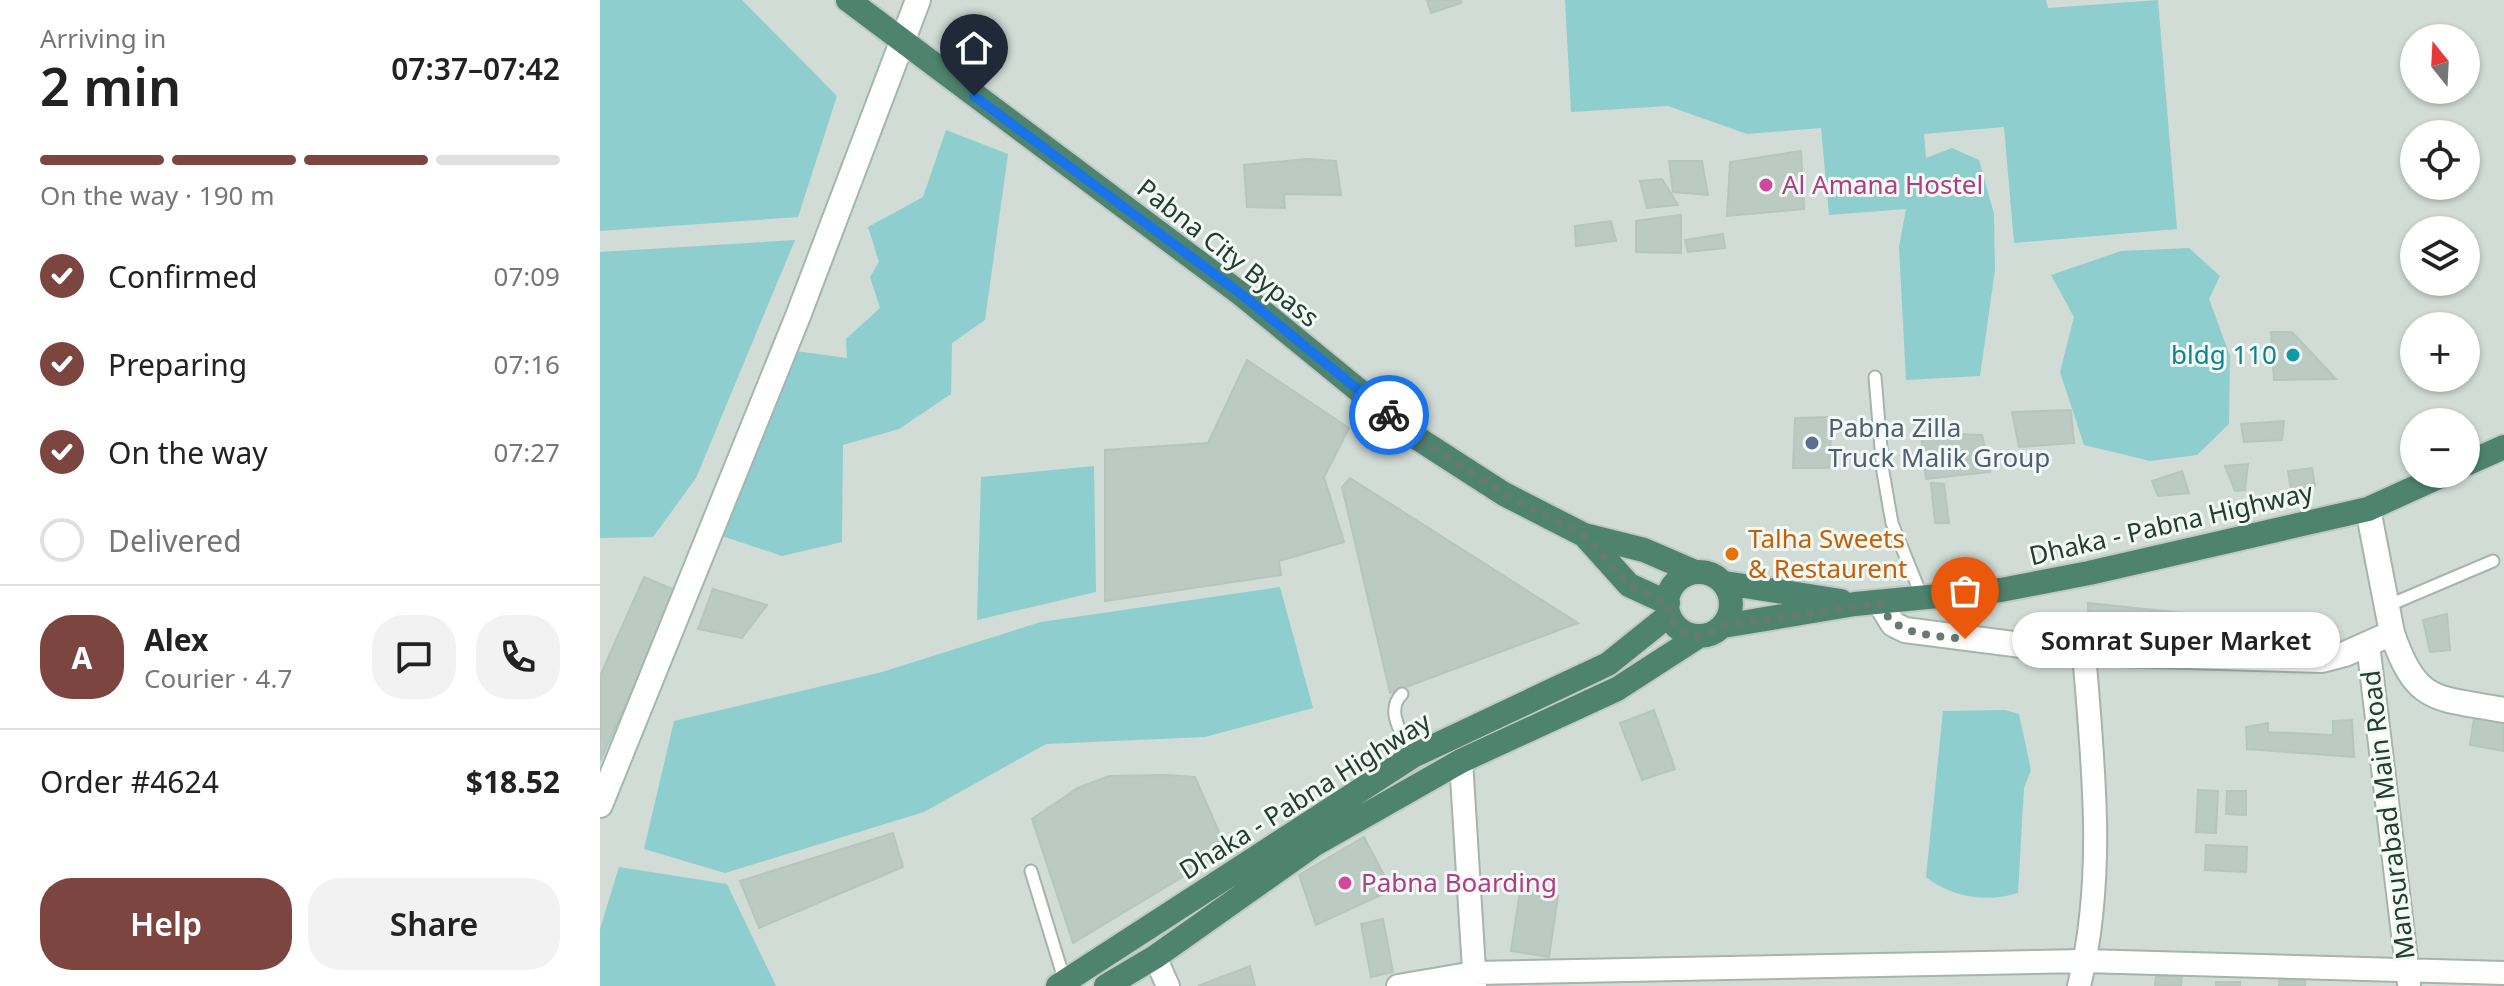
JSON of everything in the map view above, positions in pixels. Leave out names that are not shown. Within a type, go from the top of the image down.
[{"type":"highway","name":"Pabna City Bypass","points":[[848,0],[1241,294],[1417,438],[1504,494],[1584,535],[1644,550],[1695,572]]},
{"type":"highway","points":[[2480,458],[2504,447]]},
{"type":"highway","name":"Dhaka - Pabna Highway","points":[[1723,626],[1867,604],[2001,590],[2089,573],[2368,509],[2414,488]]},
{"type":"highway","name":"Pabna City Bypass","points":[[1584,535],[1629,585],[1668,609]]},
{"type":"highway","points":[[1695,572],[1716,575],[1725,583],[1731,612],[1723,626],[1709,636],[1696,638],[1678,629],[1668,609],[1675,584],[1695,572]]},
{"type":"highway","name":"Dhaka - Pabna Highway","points":[[1725,583],[1867,604]]},
{"type":"highway","name":"Dhaka - Pabna Highway","points":[[1106,986],[1155,957],[1255,871],[1413,756],[1608,664],[1668,609]]},
{"type":"highway","name":"Dhaka - Pabna Highway","points":[[1064,985],[1255,871],[1315,844],[1461,761],[1617,689],[1696,638]]},
{"type":"highway","points":[[1608,664],[1617,689]]},
{"type":"main road","points":[[600,805],[798,316],[918,0]]},
{"type":"main road","points":[[2368,509],[2392,633],[2404,669],[2426,692],[2504,710]]},
{"type":"main road","points":[[1867,604],[1905,630],[2084,653],[2322,660],[2392,633]]},
{"type":"street","name":"Mansurabad Main Road","points":[[2368,644],[2408,979]]},
{"type":"street","points":[[2079,986],[2085,961],[2097,858],[2084,653]]},
{"type":"street","points":[[1461,761],[1474,979]]},
{"type":"street","points":[[1155,957],[1168,986]]},
{"type":"street","points":[[1398,986],[1474,979],[2085,961],[2408,979],[2504,973]]},
{"type":"lane","points":[[1875,377],[1883,472],[1892,523],[1922,598]]},
{"type":"lane","points":[[2387,606],[2493,561]]},
{"type":"lane","points":[[1402,694],[1394,701],[1393,711],[1413,756]]},
{"type":"lane","points":[[1031,871],[1064,985]]},
{"type":"shaded area","points":[[600,0],[2504,0],[2504,986],[600,986]]},
{"type":"water","points":[[600,0],[742,0],[837,96],[798,217],[600,231]]},
{"type":"water","points":[[1565,0],[2046,0],[2048,8],[2158,0],[2177,229],[2014,243],[2004,127],[1924,134],[1926,158],[1952,148],[1979,160],[1994,214],[1995,270],[1980,376],[1906,380],[1899,247],[1906,209],[1829,215],[1821,128],[1747,134],[1668,106],[1571,112]]},
{"type":"water","points":[[946,130],[1008,154],[985,320],[952,343],[951,394],[899,429],[843,445],[842,542],[782,556],[722,536],[796,351],[847,358],[846,339],[880,308],[870,277],[879,262],[868,227],[923,197]]},
{"type":"water","points":[[795,240],[696,478],[653,537],[600,538],[600,252]]},
{"type":"water","points":[[2189,248],[2220,276],[2209,299],[2230,356],[2229,424],[2197,455],[2150,461],[2084,445],[2060,372],[2074,317],[2051,275],[2121,251]]},
{"type":"water","points":[[1094,466],[1096,592],[977,620],[981,477]]},
{"type":"water","points":[[1280,587],[1313,708],[1205,737],[1046,744],[924,812],[725,873],[644,849],[674,721],[882,672],[1041,622]]},
{"type":"water","points":[[2005,710],[2019,714],[2031,770],[2024,788],[2018,893],[1982,898],[1946,889],[1926,877],[1943,711]]},
{"type":"water","points":[[619,867],[727,884],[776,986],[600,986],[600,929]]},
{"type":"building","points":[[1427,0],[1461,0],[1461,3],[1431,13]]},
{"type":"building","name":"Al Amana Hostel","points":[[1801,151],[1804,209],[1727,216],[1730,162]]},
{"type":"building","points":[[1307,159],[1336,161],[1341,195],[1284,194],[1285,208],[1247,207],[1244,165]]},
{"type":"building","points":[[1669,161],[1702,161],[1708,195],[1673,192]]},
{"type":"building","points":[[1662,179],[1678,205],[1647,208],[1640,181]]},
{"type":"building","points":[[1681,215],[1681,253],[1636,252],[1636,221]]},
{"type":"building","points":[[1611,221],[1616,241],[1576,246],[1575,226]]},
{"type":"building","points":[[1723,234],[1725,248],[1688,252],[1685,240]]},
{"type":"building","name":"bldg 110","points":[[2271,332],[2292,332],[2336,379],[2274,380]]},
{"type":"building","points":[[1247,360],[1349,428],[1324,477],[1344,542],[1279,561],[1281,575],[1105,601],[1105,450],[1208,443]]},
{"type":"building","points":[[2071,410],[2074,443],[2019,447],[2012,412]]},
{"type":"building","name":"Pabna Zilla Truck Malik Group","points":[[1832,417],[1829,468],[1793,468],[1795,418]]},
{"type":"building","points":[[2284,421],[2282,440],[2244,442],[2241,424]]},
{"type":"building","points":[[1921,433],[1982,435],[1990,472],[1926,479]]},
{"type":"building","points":[[2248,464],[2245,490],[2235,491],[2225,466]]},
{"type":"building","points":[[2312,468],[2315,486],[2291,489],[2288,471]]},
{"type":"building","points":[[2182,471],[2189,493],[2158,496],[2152,481]]},
{"type":"building","points":[[1350,478],[1578,623],[1390,693],[1342,487]]},
{"type":"building","points":[[1931,483],[1944,484],[1949,523],[1935,523]]},
{"type":"building","points":[[644,577],[677,591],[600,761],[600,676]]},
{"type":"building","points":[[713,589],[767,605],[742,638],[698,629]]},
{"type":"building","points":[[2088,603],[2182,613],[2182,641],[2088,629]]},
{"type":"building","points":[[2447,614],[2450,650],[2430,652],[2423,620]]},
{"type":"building","points":[[1654,710],[1675,769],[1642,780],[1620,723]]},
{"type":"building","points":[[2474,718],[2504,723],[2504,751],[2470,745]]},
{"type":"building","points":[[2352,720],[2354,757],[2247,749],[2246,727],[2268,723],[2268,732],[2333,735],[2333,721]]},
{"type":"building","points":[[1109,776],[1195,777],[1227,850],[1073,943],[1032,819],[1078,788]]},
{"type":"building","points":[[2198,790],[2218,791],[2216,833],[2196,832]]},
{"type":"building","points":[[2227,791],[2246,791],[2246,815],[2226,814]]},
{"type":"building","points":[[893,833],[903,867],[759,928],[740,881]]},
{"type":"building","name":"Pabna Boarding","points":[[1364,837],[1392,890],[1316,925],[1299,875]]},
{"type":"building","points":[[2206,845],[2247,847],[2246,872],[2205,870]]},
{"type":"building","points":[[1520,891],[1558,896],[1549,957],[1511,951]]},
{"type":"building","points":[[1383,919],[1393,972],[1371,977],[1361,924]]},
{"type":"building","points":[[1250,966],[1255,986],[1198,986]]},
{"type":"building","points":[[2156,976],[2182,976],[2181,986],[2155,986]]},
{"type":"building","points":[[2279,980],[2305,981],[2305,986],[2279,986]]},
{"type":"building","points":[[2216,982],[2240,982],[2240,986],[2216,986]]},
{"type":"way so far","points":[[1389,415],[1417,438],[1504,494],[1584,535],[1629,585],[1668,603],[1672,623],[1681,632],[1696,638],[1709,636],[1723,626],[1855,604],[1880,603],[1884,615],[1905,630],[1965,639]]},
{"type":"place","name":"Al Amana Hostel","points":[[1766,185]]},
{"type":"place","name":"bldg 110","points":[[2293,355]]},
{"type":"place","name":"Pabna Zilla Truck Malik Group","points":[[1812,443]]},
{"type":"place","name":"Talha Sweets & Restaurent","points":[[1732,554]]},
{"type":"place","name":"Somrat Super Market","points":[[1965,639]]},
{"type":"place","name":"Pabna Boarding","points":[[1345,883]]},
{"type":"route","points":[[974,96],[1241,294],[1389,415]]}]
